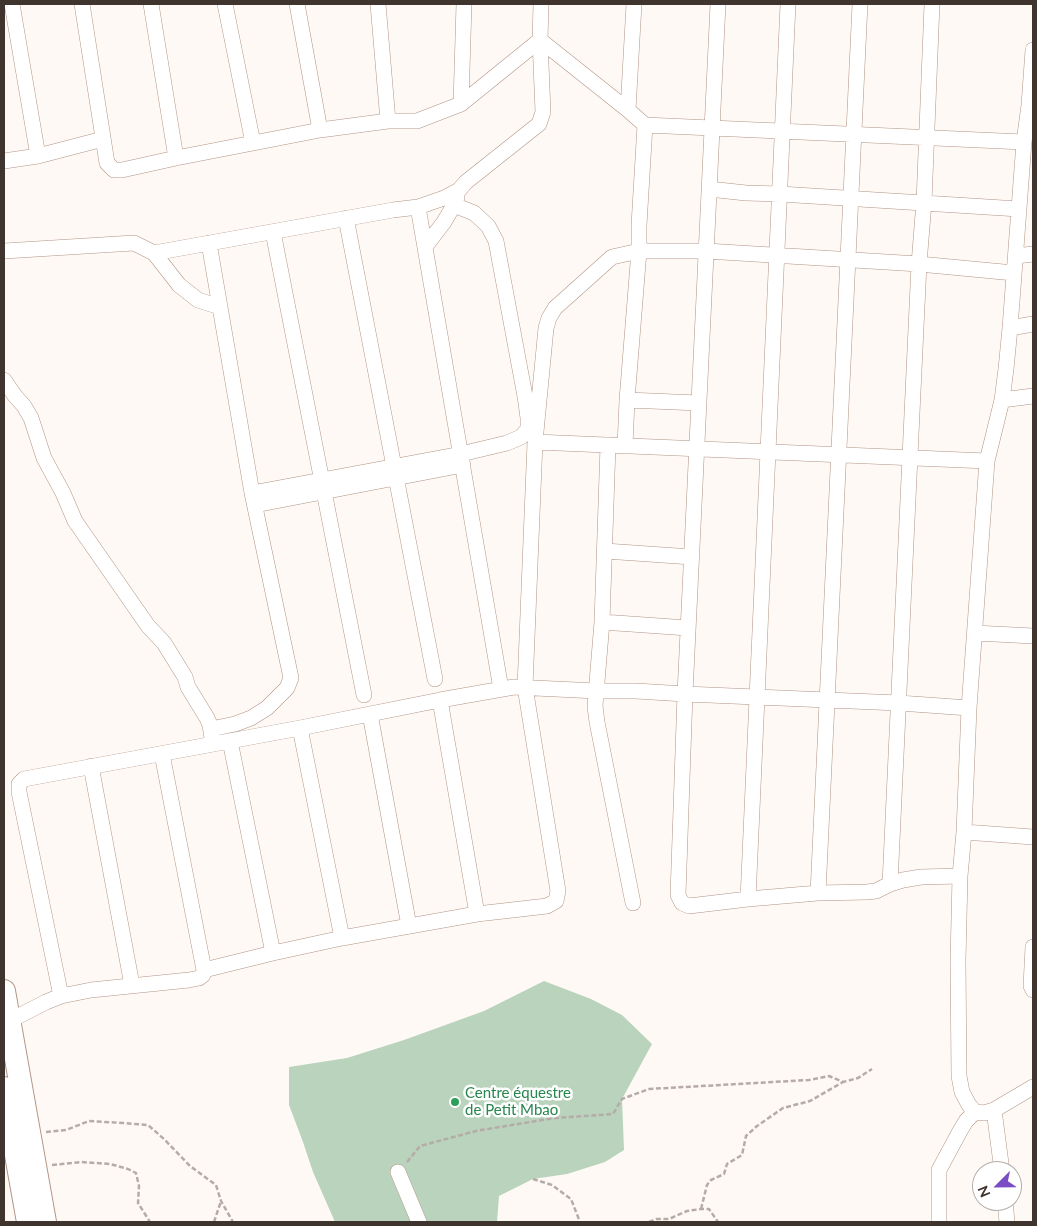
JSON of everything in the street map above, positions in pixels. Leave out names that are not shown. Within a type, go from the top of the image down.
[{"type":"highway","points":[[4,991],[9,1022],[16,1146],[36,1166],[45,1222]]},
{"type":"highway","points":[[4,1088],[16,1146],[28,1222]]},
{"type":"street","points":[[12,4],[38,156]]},
{"type":"street","points":[[82,4],[107,164],[114,170],[122,170],[320,130],[388,121],[417,121],[461,104],[540,40]]},
{"type":"street","points":[[151,4],[176,158]]},
{"type":"street","points":[[225,4],[253,143]]},
{"type":"street","points":[[297,4],[320,130]]},
{"type":"street","points":[[378,4],[388,121]]},
{"type":"street","points":[[461,104],[464,4]]},
{"type":"street","points":[[154,253],[346,218],[418,207],[444,198],[458,190],[539,124],[543,112],[540,40],[541,4]]},
{"type":"street","points":[[628,110],[634,4]]},
{"type":"street","points":[[718,4],[685,694],[678,895],[682,903],[689,906],[818,893],[867,892],[876,891],[890,884],[921,877],[960,876]]},
{"type":"street","points":[[748,899],[788,4]]},
{"type":"street","points":[[818,893],[860,4]]},
{"type":"street","points":[[890,884],[932,4]]},
{"type":"street","points":[[540,40],[645,125],[1024,142]]},
{"type":"street","points":[[1033,50],[1031,105],[1024,142],[1028,183],[1019,209],[1010,328],[1002,400],[987,461],[969,708],[964,832],[960,876],[958,961],[959,1076],[962,1092],[969,1105],[975,1112],[984,1113],[994,1110],[1033,1087]]},
{"type":"street","points":[[625,446],[645,125]]},
{"type":"street","points":[[4,161],[38,156],[103,140]]},
{"type":"street","points":[[425,247],[454,205],[458,190]]},
{"type":"street","points":[[709,190],[1019,209]]},
{"type":"street","points":[[253,499],[462,460],[521,437],[528,429],[528,418],[496,241],[488,226],[474,214],[454,205]]},
{"type":"street","points":[[418,207],[501,689]]},
{"type":"street","points":[[346,218],[435,679]]},
{"type":"street","points":[[204,970],[342,938],[477,914],[547,906],[556,901],[558,891],[525,687],[535,442],[546,328],[555,308],[612,257],[639,225]]},
{"type":"street","points":[[273,232],[364,696]]},
{"type":"street","points":[[4,251],[134,243],[154,253],[179,285],[198,300],[220,307]]},
{"type":"street","points":[[61,996],[19,792],[19,784],[24,779],[162,754],[212,736],[251,718],[267,708],[287,688],[292,678],[253,499],[208,243]]},
{"type":"street","points":[[612,257],[638,251],[706,251],[919,264],[1014,273]]},
{"type":"street","points":[[1016,256],[1033,254]]},
{"type":"street","points":[[1010,328],[1033,324]]},
{"type":"street","points":[[4,380],[31,418],[44,458],[63,493],[75,521],[148,626],[164,643],[185,678],[188,687],[201,706],[207,718],[212,736]]},
{"type":"street","points":[[1002,400],[1033,396]]},
{"type":"street","points":[[627,400],[699,402]]},
{"type":"street","points":[[535,442],[987,461]]},
{"type":"street","points":[[608,445],[602,622],[595,706],[633,904]]},
{"type":"street","points":[[605,551],[692,557]]},
{"type":"street","points":[[602,622],[688,628]]},
{"type":"street","points":[[975,633],[1033,636]]},
{"type":"street","points":[[212,736],[230,741],[514,687],[899,703],[969,708]]},
{"type":"street","points":[[440,700],[477,914]]},
{"type":"street","points":[[370,714],[409,926]]},
{"type":"street","points":[[300,728],[342,938]]},
{"type":"street","points":[[230,741],[273,953]]},
{"type":"street","points":[[9,1022],[61,996],[91,990],[189,980],[203,975],[204,970],[162,754]]},
{"type":"street","points":[[91,766],[132,985]]},
{"type":"street","points":[[964,832],[1033,837]]},
{"type":"street","points":[[1033,947],[1031,986],[1033,990]]},
{"type":"street","points":[[994,1110],[1001,1161]]},
{"type":"street","points":[[939,1222],[939,1170],[966,1121],[975,1112]]},
{"type":"street","points":[[398,1172],[419,1222]]},
{"type":"path","points":[[701,1209],[707,1185],[711,1180],[724,1174],[727,1164],[742,1155],[746,1136],[757,1126],[783,1108],[810,1102],[843,1082],[858,1078],[872,1069]]},
{"type":"path","points":[[398,1172],[420,1146],[476,1131],[544,1119],[613,1114],[622,1099],[649,1089],[809,1080],[829,1076],[843,1082]]},
{"type":"path","points":[[16,1146],[53,1131],[66,1130],[89,1121],[148,1125],[190,1166],[216,1185],[221,1200],[233,1222]]},
{"type":"path","points":[[36,1166],[81,1162],[110,1164],[128,1169],[136,1173],[139,1186],[138,1204],[150,1222]]},
{"type":"path","points":[[533,1179],[552,1184],[571,1198],[580,1222]]},
{"type":"path","points":[[214,1222],[221,1200]]},
{"type":"path","points":[[649,1222],[656,1219],[669,1219],[687,1211],[701,1209],[708,1210],[718,1222]]},
{"type":"green space","name":"Centre équestre de Petit Mbao","points":[[544,981],[591,999],[622,1015],[652,1044],[622,1099],[624,1150],[605,1162],[567,1174],[533,1179],[499,1196],[497,1222],[335,1222],[313,1172],[289,1105],[289,1067],[347,1058],[404,1040],[484,1011]]},
{"type":"place","name":"Centre équestre de Petit Mbao","points":[[455,1102]]}]
